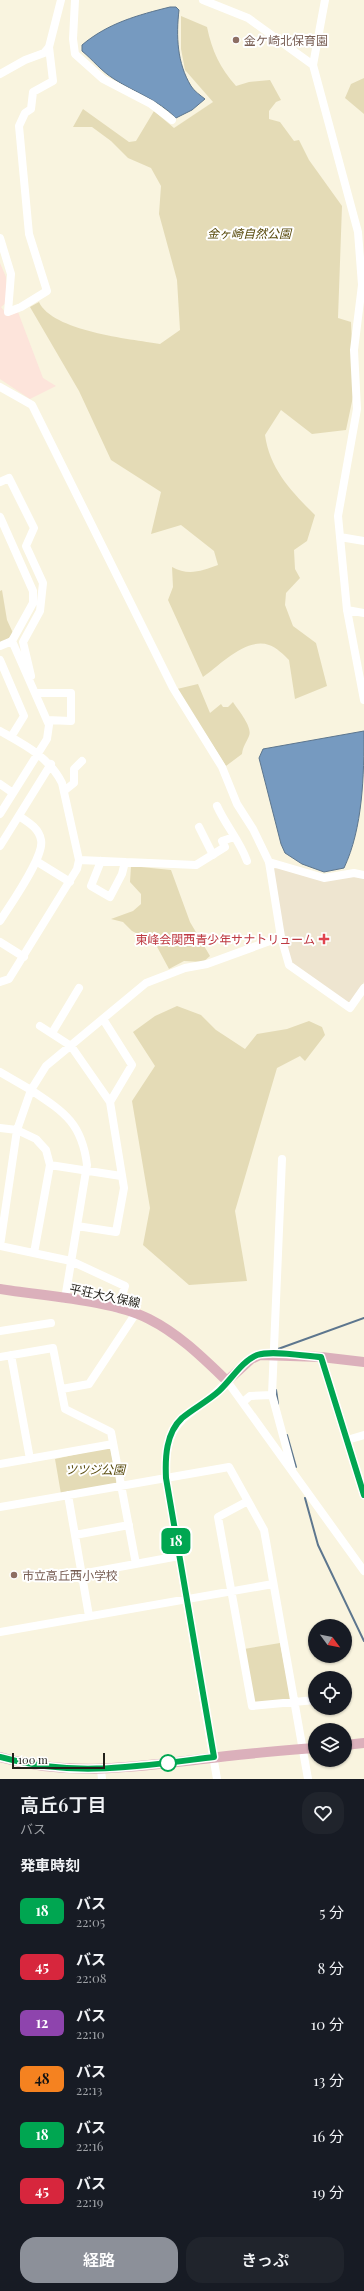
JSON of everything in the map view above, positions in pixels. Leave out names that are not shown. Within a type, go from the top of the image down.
[{"type":"main road","name":"平荘大久保線","points":[[0,1289],[65,1299],[136,1313],[148,1318],[175,1335],[227,1381]]},
{"type":"main road","points":[[227,1381],[255,1356],[275,1354],[364,1362]]},
{"type":"main road","points":[[352,1744],[364,1743]]},
{"type":"main road","points":[[0,1757],[55,1768],[102,1775],[214,1757],[308,1749]]},
{"type":"street","points":[[0,74],[20,62],[44,53],[49,46],[61,0]]},
{"type":"street","points":[[75,0],[73,39],[75,54],[103,79],[151,104],[172,120]]},
{"type":"street","points":[[203,0],[248,18],[313,65]]},
{"type":"street","points":[[325,0],[313,65],[358,232],[362,285],[354,350],[357,409],[338,516],[347,610],[364,700]]},
{"type":"street","points":[[0,238],[12,274],[8,312],[21,307],[47,291],[29,234],[19,126],[25,113],[31,109],[33,92],[53,81],[49,46]]},
{"type":"street","points":[[0,387],[32,405],[172,684],[222,767],[237,804],[253,829],[269,862],[281,937],[289,965],[350,1008],[364,988]]},
{"type":"street","points":[[0,482],[9,478],[34,528],[26,546],[44,583],[40,611],[23,642],[31,677],[29,680]]},
{"type":"street","points":[[0,517],[33,591],[33,603],[12,641],[0,646]]},
{"type":"street","points":[[340,537],[364,541]]},
{"type":"street","points":[[347,610],[364,613]]},
{"type":"street","points":[[0,814],[47,739],[49,725],[12,641]]},
{"type":"street","points":[[0,660],[24,716],[11,737]]},
{"type":"street","points":[[35,693],[71,693],[71,721],[47,720]]},
{"type":"street","points":[[0,731],[38,753],[51,764],[62,783],[79,860],[77,869],[70,882],[10,979],[0,982]]},
{"type":"street","points":[[64,791],[74,783],[74,768],[82,761]]},
{"type":"street","points":[[0,846],[51,764]]},
{"type":"street","points":[[0,784],[13,792]]},
{"type":"street","points":[[217,806],[225,824],[243,848],[247,861]]},
{"type":"street","points":[[0,921],[41,853],[41,840],[36,827],[19,816]]},
{"type":"street","points":[[199,827],[213,855]]},
{"type":"street","points":[[79,860],[196,865],[225,847],[222,841],[234,837]]},
{"type":"street","points":[[36,861],[70,882]]},
{"type":"street","points":[[101,861],[91,886],[110,897],[122,874],[125,862]]},
{"type":"street","points":[[269,862],[324,878],[354,873],[364,875]]},
{"type":"street","points":[[118,1309],[125,1286],[71,1261],[0,1246],[17,1130],[31,1090],[46,1066],[146,983],[185,968],[207,964],[281,937]]},
{"type":"street","points":[[0,942],[24,957]]},
{"type":"street","points":[[52,1033],[79,988]]},
{"type":"street","points":[[103,1019],[132,1065],[110,1102]]},
{"type":"street","points":[[40,1026],[71,1046],[110,1102],[124,1188],[116,1232],[77,1226]]},
{"type":"street","points":[[0,1072],[64,1112],[74,1124],[85,1147],[86,1171],[65,1299]]},
{"type":"street","points":[[0,1128],[17,1130],[36,1139],[46,1150],[50,1165],[34,1253]]},
{"type":"street","points":[[282,1159],[275,1354],[272,1395],[292,1472]]},
{"type":"street","points":[[50,1165],[121,1176]]},
{"type":"street","points":[[62,1390],[88,1384],[136,1313]]},
{"type":"street","points":[[0,1331],[51,1323]]},
{"type":"street","points":[[0,1357],[53,1348],[65,1409],[111,1432],[136,1564]]},
{"type":"street","points":[[11,1355],[30,1459]]},
{"type":"street","points":[[321,1357],[364,1495]]},
{"type":"street","points":[[217,1779],[166,1478],[165,1455],[170,1437],[181,1419],[219,1391],[227,1381],[364,1571]]},
{"type":"street","points":[[243,1402],[250,1396],[272,1395]]},
{"type":"street","points":[[347,1440],[364,1435]]},
{"type":"street","points":[[0,1464],[113,1444]]},
{"type":"street","points":[[0,1507],[229,1467],[264,1530],[308,1779]]},
{"type":"street","points":[[68,1495],[89,1616]]},
{"type":"street","points":[[248,1501],[218,1517],[252,1706],[308,1701]]},
{"type":"street","points":[[75,1535],[129,1525]]},
{"type":"street","points":[[81,1574],[179,1556]]},
{"type":"street","points":[[0,1632],[231,1590],[273,1584]]},
{"type":"shaded area","points":[[0,263],[6,277],[7,292],[7,302],[1,307],[8,316],[18,312],[43,378],[56,386],[30,399],[0,379]]},
{"type":"shaded area","name":"東峰会関西青少年サナトリューム","points":[[278,868],[327,881],[354,874],[364,877],[364,982],[351,1002],[348,1003],[290,963],[271,869]]},
{"type":"green space","name":"金ヶ崎自然公園","points":[[181,16],[207,27],[211,44],[217,59],[225,73],[236,86],[249,82],[270,80],[281,100],[276,102],[269,111],[269,119],[280,122],[294,141],[299,140],[309,160],[342,206],[338,318],[351,322],[354,392],[346,430],[312,434],[281,410],[265,435],[272,459],[283,480],[315,515],[307,541],[294,550],[295,569],[300,578],[286,593],[285,605],[293,626],[316,643],[327,686],[295,699],[289,660],[277,649],[269,645],[251,645],[242,648],[225,659],[203,677],[168,600],[173,587],[172,567],[178,570],[195,572],[218,565],[214,551],[181,525],[151,534],[161,492],[111,460],[79,391],[30,307],[39,302],[47,312],[59,320],[75,327],[112,336],[160,344],[180,330],[177,280],[159,214],[161,186],[151,168],[128,158],[111,141],[92,127],[73,127],[83,109],[129,142],[136,141],[154,111],[174,128],[213,102],[185,70],[181,49]]},
{"type":"green space","points":[[364,78],[364,114],[345,98],[351,84]]},
{"type":"green space","points":[[2,590],[7,620],[13,633],[8,639],[0,643],[0,591]]},
{"type":"green space","points":[[198,684],[210,713],[221,704],[223,707],[228,707],[233,702],[249,728],[249,736],[242,754],[226,766],[177,689]]},
{"type":"green space","points":[[131,866],[171,870],[190,922],[210,956],[203,962],[184,961],[169,969],[155,943],[132,931],[123,922],[111,919],[133,911],[141,904],[141,894],[130,882]]},
{"type":"green space","points":[[177,1006],[201,1015],[216,1030],[245,1049],[257,1034],[287,1029],[309,1021],[322,1027],[325,1035],[305,1061],[300,1056],[277,1068],[235,1211],[247,1281],[189,1285],[143,1245],[150,1208],[132,1101],[155,1066],[133,1032],[155,1016]]},
{"type":"green space","name":"ツツジ公園","points":[[110,1447],[117,1480],[115,1485],[61,1494],[55,1459]]},
{"type":"green space","points":[[280,1643],[291,1699],[254,1703],[244,1649]]},
{"type":"water","points":[[176,7],[179,10],[178,39],[180,59],[186,77],[192,88],[205,99],[192,110],[176,118],[169,111],[154,101],[109,76],[82,51],[82,45],[92,37],[113,25],[146,13]]},
{"type":"water","points":[[364,731],[363,783],[359,819],[344,868],[324,872],[302,864],[285,853],[281,844],[259,758],[263,749]]},
{"type":"waterway","points":[[278,1349],[364,1318]]},
{"type":"waterway","points":[[276,1390],[278,1404]]},
{"type":"waterway","points":[[287,1435],[296,1467]]},
{"type":"waterway","points":[[305,1498],[318,1545],[364,1641]]},
{"type":"bus line","name":"18","points":[[0,1757],[16,1762],[55,1768],[101,1770],[214,1757],[166,1478],[165,1455],[170,1437],[181,1419],[219,1391],[227,1381],[255,1356],[260,1354],[275,1354],[321,1357],[364,1495]]},
{"type":"place","name":"金ケ崎北保育園","points":[[236,40]]},
{"type":"place","name":"東峰会関西青少年サナトリューム","points":[[324,939]]},
{"type":"place","name":"市立高丘西小学校","points":[[14,1575]]}]
